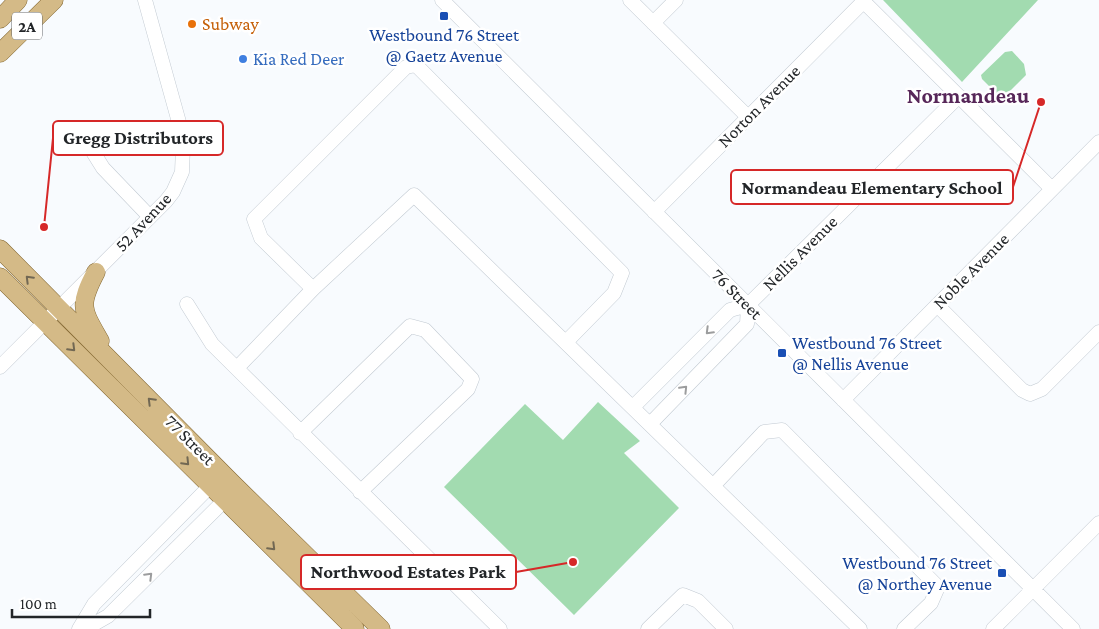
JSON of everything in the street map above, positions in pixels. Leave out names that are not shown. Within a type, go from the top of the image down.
[{"type":"main road","name":"2A","points":[[0,19],[18,0]]},
{"type":"main road","points":[[17,36],[37,0]]},
{"type":"main road","name":"2A","points":[[0,52],[54,0]]},
{"type":"main road","name":"77 Street","points":[[0,249],[222,473],[231,494],[355,629]]},
{"type":"main road","points":[[96,272],[85,293],[84,310],[112,361]]},
{"type":"main road","name":"77 Street","points":[[0,277],[210,486]]},
{"type":"main road","points":[[210,486],[222,488],[273,530],[286,535],[381,629]]},
{"type":"street","name":"52 Avenue","points":[[0,367],[166,201],[182,172],[182,133],[145,0]]},
{"type":"street","name":"76 Street","points":[[442,0],[1073,629]]},
{"type":"street","points":[[630,0],[748,117]]},
{"type":"street","points":[[653,23],[676,0]]},
{"type":"street","points":[[864,1],[1052,189]]},
{"type":"street","name":"Norton Avenue","points":[[654,212],[864,1]]},
{"type":"street","points":[[313,289],[261,238],[254,219],[406,67],[416,65],[622,273],[614,293],[566,342]]},
{"type":"street","name":"Nellis Avenue","points":[[748,305],[959,96]]},
{"type":"street","points":[[78,128],[103,168],[150,217]]},
{"type":"street","name":"Noble Avenue","points":[[842,400],[1099,142]]},
{"type":"street","points":[[236,368],[313,289],[414,194],[860,629]]},
{"type":"street","points":[[187,304],[212,344],[500,629]]},
{"type":"street","points":[[632,407],[730,310],[748,305],[747,324],[650,424]]},
{"type":"street","points":[[936,305],[1022,390],[1030,394],[1042,389],[1099,332]]},
{"type":"street","points":[[300,433],[410,326],[425,330],[472,379],[468,389],[360,492]]},
{"type":"street","points":[[713,486],[764,432],[782,430],[938,587],[931,603],[904,629]]},
{"type":"street","points":[[79,629],[94,604],[222,473]]},
{"type":"street","points":[[85,629],[108,616],[231,494]]},
{"type":"street","points":[[993,629],[1099,523]]},
{"type":"street","points":[[648,629],[683,595],[698,602],[726,629]]},
{"type":"green space","points":[[883,0],[1038,0],[962,82]]},
{"type":"green space","points":[[1012,51],[1024,64],[1026,75],[1002,99],[982,79],[981,75],[1005,52]]},
{"type":"green space","points":[[598,402],[640,441],[624,453],[679,508],[574,615],[444,487],[525,404],[563,440]]},
{"type":"place","name":"Westbound 76 Street @ Gaetz Avenue","points":[[444,16]]},
{"type":"place","name":"Subway","points":[[192,24]]},
{"type":"place","name":"Kia Red Deer","points":[[243,59]]},
{"type":"place","name":"Normandeau Elementary School","points":[[1041,102]]},
{"type":"place","name":"Gregg Distributors","points":[[44,227]]},
{"type":"place","name":"Westbound 76 Street @ Nellis Avenue","points":[[782,353]]},
{"type":"place","name":"Northwood Estates Park","points":[[573,562]]},
{"type":"place","name":"Westbound 76 Street @ Northey Avenue","points":[[1002,573]]},
{"type":"district","name":"Normandeau","points":[[968,95]]}]
